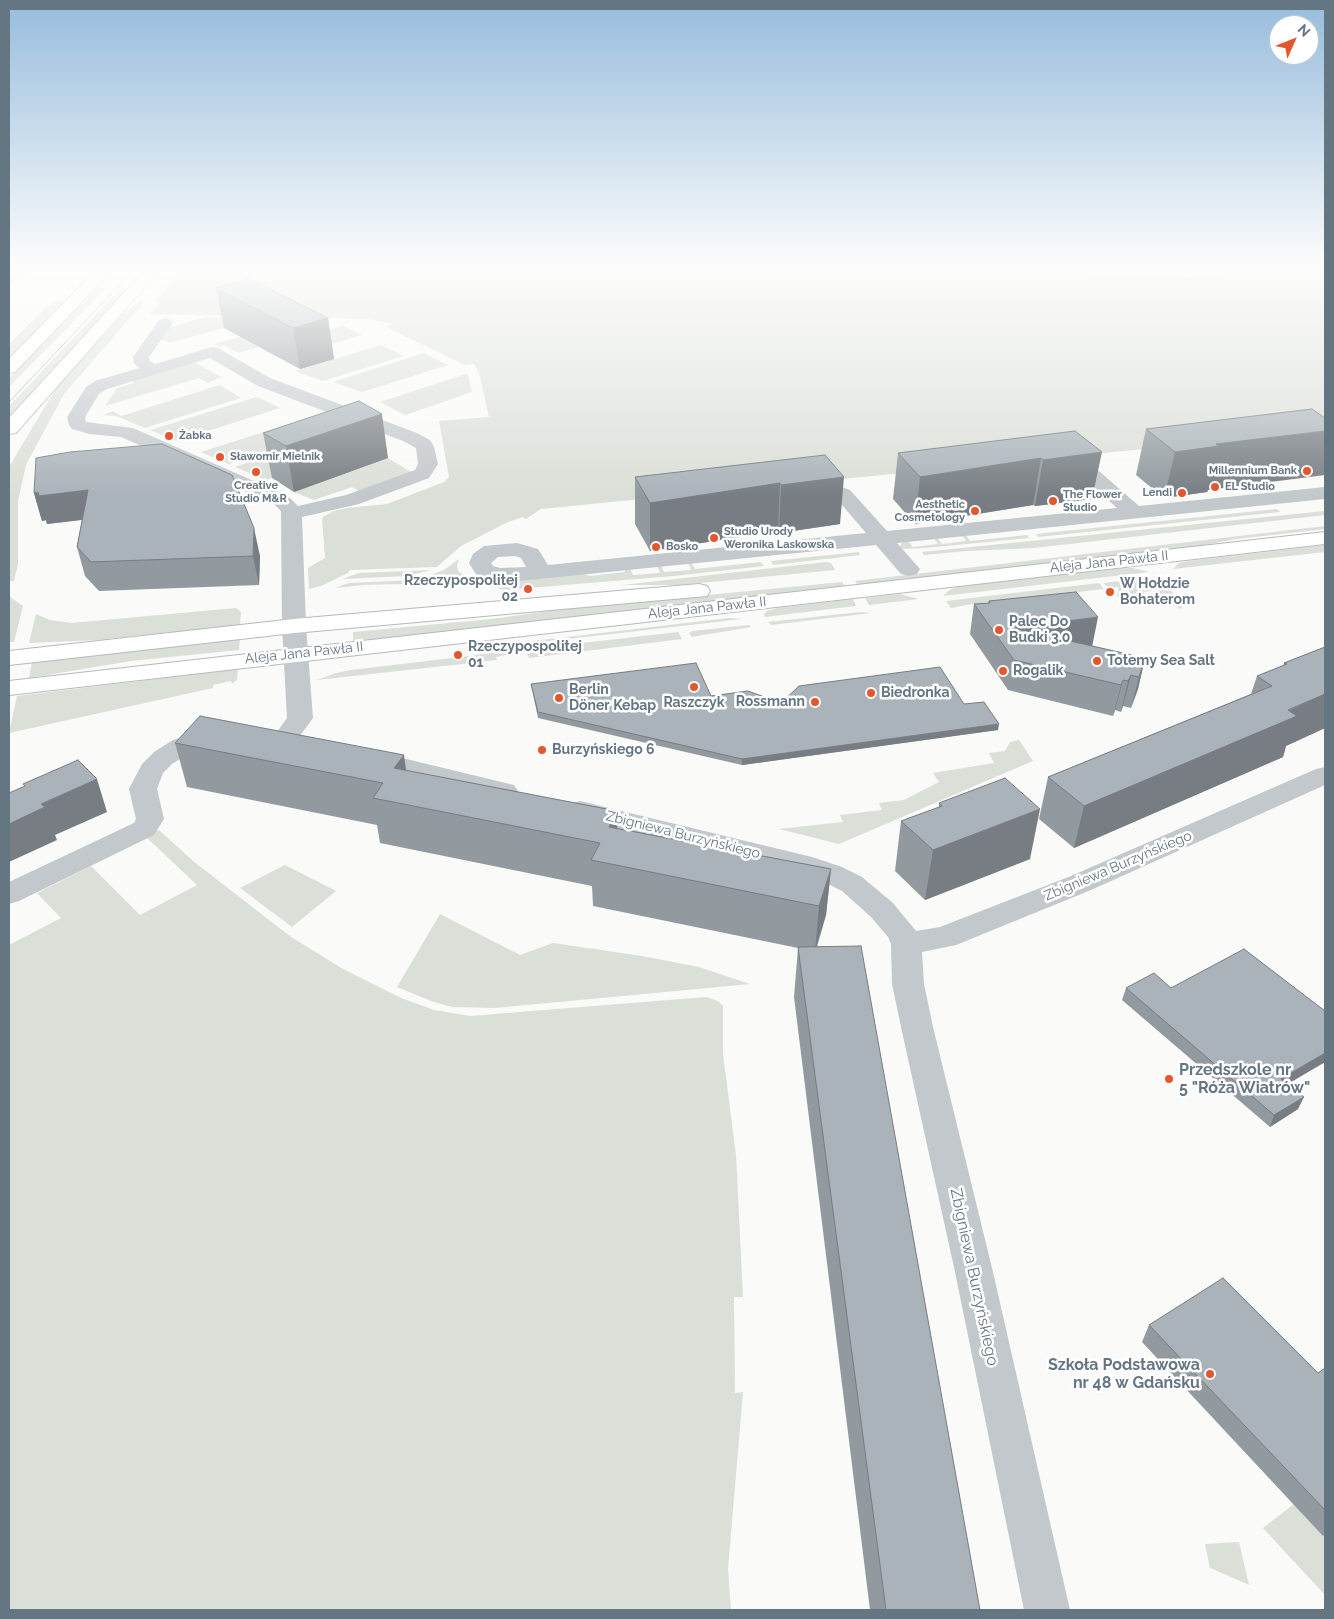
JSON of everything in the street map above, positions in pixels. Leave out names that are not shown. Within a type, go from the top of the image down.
[{"type":"main road","points":[[9,368],[31,346]]},
{"type":"main road","points":[[9,429],[85,346]]},
{"type":"main road","name":"Aleja Jana Pawła II","points":[[13,656],[293,619],[432,613],[766,585],[1325,522]]},
{"type":"main road","name":"Aleja Jana Pawła II","points":[[9,688],[1325,538]]},
{"type":"main road","name":"Aleja Jana Pawła II","points":[[13,656],[88,679]]},
{"type":"street","points":[[149,346],[141,357],[142,363],[152,369]]},
{"type":"street","points":[[287,740],[300,718],[293,619],[292,513],[287,504],[126,432],[89,428],[75,422],[76,417],[92,391],[101,385],[212,352],[264,382],[410,437],[425,447],[428,464],[422,474],[347,501],[292,513]]},
{"type":"street","points":[[1056,467],[1071,465],[1084,468],[1134,512]]},
{"type":"street","points":[[813,491],[830,489],[842,494],[909,569]]},
{"type":"street","points":[[543,572],[1325,493]]},
{"type":"street","points":[[9,894],[144,829],[150,819],[143,789],[146,779],[155,765],[172,752],[192,742],[234,734]]},
{"type":"street","points":[[346,752],[525,796]]},
{"type":"street","name":"Zbigniewa Burzyńskiego","points":[[906,944],[945,937],[1080,883],[1325,775]]},
{"type":"street","name":"Zbigniewa Burzyńskiego","points":[[560,805],[812,867],[832,874],[852,884],[882,910],[902,933],[906,944],[908,984],[974,1272],[1047,1610]]},
{"type":"shaded area","points":[[9,346],[22,346],[9,359]]},
{"type":"shaded area","points":[[41,346],[50,346],[9,387],[9,378]]},
{"type":"shaded area","points":[[66,346],[75,346],[9,417],[9,406]]},
{"type":"shaded area","points":[[95,346],[106,346],[64,394],[26,465],[18,501],[18,564],[14,581],[9,581],[9,467],[56,388]]},
{"type":"shaded area","points":[[225,346],[264,346],[238,353]]},
{"type":"shaded area","points":[[274,346],[327,346],[282,359],[262,349]]},
{"type":"shaded area","points":[[379,346],[404,356],[323,381],[295,371]]},
{"type":"shaded area","points":[[425,346],[1325,346],[1325,431],[541,509],[526,519],[523,517],[508,522],[461,546],[437,567],[350,570],[348,573],[321,586],[309,589],[308,568],[325,558],[322,519],[324,516],[347,508],[387,504],[444,482],[449,477],[439,421],[489,417],[479,373],[474,364],[465,365]]},
{"type":"shaded area","points":[[424,353],[448,365],[362,392],[333,382]]},
{"type":"shaded area","points":[[194,362],[221,377],[208,383],[199,378],[105,406],[117,388],[134,383],[130,380]]},
{"type":"shaded area","points":[[466,374],[468,375],[472,392],[405,415],[380,402]]},
{"type":"shaded area","points":[[220,385],[241,398],[145,428],[116,416],[104,415],[113,411],[121,416]]},
{"type":"shaded area","points":[[257,397],[280,408],[183,439],[179,442],[150,430]]},
{"type":"shaded area","points":[[295,422],[323,433],[229,464],[201,452]]},
{"type":"shaded area","points":[[343,430],[370,444],[266,480],[235,467]]},
{"type":"shaded area","points":[[388,458],[411,472],[359,491],[352,487],[314,500],[294,492],[351,470],[353,471]]},
{"type":"shaded area","points":[[1277,509],[1280,512],[1038,537],[1036,534]]},
{"type":"shaded area","points":[[1325,511],[1325,515],[1034,548],[924,555],[922,552]]},
{"type":"shaded area","points":[[1325,526],[1325,529],[1236,539],[1183,549],[858,585],[855,581]]},
{"type":"shaded area","points":[[961,534],[965,534],[970,541],[1027,535],[1029,538],[925,548],[901,549],[900,547],[902,542],[907,540],[913,547],[938,544],[933,537],[936,537],[942,544],[966,541]]},
{"type":"shaded area","points":[[1325,545],[1325,552],[1173,569],[1179,563],[1188,561]]},
{"type":"shaded area","points":[[859,552],[860,555],[773,565],[771,561]]},
{"type":"shaded area","points":[[459,559],[458,571],[470,581],[482,575],[581,573],[590,576],[624,572],[628,568],[630,568],[633,575],[660,573],[657,565],[661,565],[664,572],[691,570],[688,562],[691,562],[695,569],[761,562],[764,566],[674,576],[504,590],[475,582],[362,585],[335,588],[349,583],[417,580],[444,570]]},
{"type":"shaded area","points":[[826,562],[831,563],[835,570],[679,585],[622,585]]},
{"type":"shaded area","points":[[1133,568],[1149,572],[943,596],[956,587]]},
{"type":"shaded area","points":[[431,570],[408,576],[342,579],[359,573]]},
{"type":"shaded area","points":[[1157,577],[1183,603],[1181,609],[1171,604],[1160,605],[1152,596],[1161,595],[1157,590],[1143,592],[1151,600],[1124,604],[1117,596],[1119,587],[1109,588],[1103,583]]},
{"type":"shaded area","points":[[842,582],[845,586],[353,642],[353,632],[492,619],[563,609]]},
{"type":"shaded area","points":[[1099,583],[1104,589],[951,608],[946,601]]},
{"type":"shaded area","points":[[899,594],[919,599],[869,605],[865,598]]},
{"type":"shaded area","points":[[9,596],[23,606],[14,642],[9,642]]},
{"type":"shaded area","points":[[853,599],[856,606],[765,617],[764,615],[767,611],[777,608]]},
{"type":"shaded area","points":[[236,608],[241,612],[240,625],[96,640],[29,643],[36,614],[50,620],[72,623]]},
{"type":"shaded area","points":[[860,612],[871,613],[771,625],[768,622]]},
{"type":"shaded area","points":[[729,618],[742,619],[525,644],[524,642]]},
{"type":"shaded area","points":[[749,625],[751,627],[692,637],[689,633],[692,631]]},
{"type":"shaded area","points":[[678,632],[682,639],[529,658],[527,653],[530,649]]},
{"type":"shaded area","points":[[240,638],[239,650],[131,661],[29,678],[32,662]]},
{"type":"shaded area","points":[[516,650],[520,652],[496,657],[497,660],[476,662],[474,655]]},
{"type":"shaded area","points":[[469,656],[471,663],[317,680],[351,670]]},
{"type":"shaded area","points":[[238,669],[237,680],[232,684],[231,681],[213,685],[213,688],[9,733],[17,696]]},
{"type":"shaded area","points":[[1019,740],[1033,761],[839,844],[779,829],[843,822],[840,815],[882,810],[879,803],[904,800],[939,782],[933,773],[994,763],[989,753],[1005,751],[1010,742]]},
{"type":"shaded area","points":[[159,830],[193,861],[291,937],[343,969],[401,998],[434,1010],[470,1016],[706,997],[718,1001],[723,1006],[723,1054],[736,1155],[743,1297],[734,1297],[735,1393],[743,1392],[728,1569],[731,1610],[9,1610],[9,945],[61,918],[37,893],[91,866],[140,915],[197,885],[146,837]]},
{"type":"shaded area","points":[[285,865],[336,891],[292,927],[240,888]]},
{"type":"shaded area","points":[[440,914],[520,955],[553,943],[642,956],[699,967],[750,984],[495,1008],[452,1007],[431,1001],[397,987]]},
{"type":"shaded area","points":[[1294,1504],[1325,1534],[1325,1595],[1263,1528]]},
{"type":"shaded area","points":[[1239,1542],[1249,1585],[1210,1568],[1205,1544]]},
{"type":"building","points":[[359,401],[382,414],[286,446],[263,433]]},
{"type":"building","points":[[1312,409],[1325,418],[1325,431],[1216,444],[1219,446],[1175,452],[1146,429]]},
{"type":"building","points":[[1075,431],[1102,452],[1043,460],[1041,458],[920,477],[898,453]]},
{"type":"building","points":[[162,444],[232,475],[254,528],[253,556],[91,562],[77,547],[88,490],[39,496],[38,492],[34,493],[36,458],[70,452]]},
{"type":"building","points":[[825,455],[844,477],[781,485],[780,483],[650,503],[635,477]]},
{"type":"building","points":[[1076,592],[1098,617],[1013,628],[1145,658],[1139,677],[1131,675],[1128,681],[1123,680],[1121,685],[1014,660],[974,604]]},
{"type":"building","points":[[1325,647],[1325,694],[1288,710],[1297,716],[1084,806],[1048,777],[1272,686],[1257,676]]},
{"type":"building","points":[[696,663],[711,696],[748,691],[781,703],[799,686],[940,667],[964,704],[984,702],[999,724],[742,759],[538,712],[531,684]]},
{"type":"building","points":[[200,716],[404,755],[394,768],[617,811],[609,827],[831,869],[819,906],[591,860],[600,843],[373,798],[383,783],[175,743]]},
{"type":"building","points":[[78,760],[97,779],[41,804],[45,807],[9,824],[9,793],[25,786],[23,784]]},
{"type":"building","points":[[1005,778],[1040,809],[933,850],[901,821],[942,806],[939,803]]},
{"type":"building","points":[[861,946],[980,1610],[886,1610],[798,947]]},
{"type":"building","points":[[1244,949],[1325,1011],[1325,1053],[1281,1079],[1304,1097],[1274,1115],[1126,988],[1154,973],[1171,988]]},
{"type":"building","points":[[1223,1278],[1318,1373],[1325,1368],[1325,1510],[1149,1325]]},
{"type":"tram line","points":[[9,402],[62,346]]},
{"type":"place","name":"Żabka","points":[[169,436]]},
{"type":"place","name":"Sławomir Mielnik","points":[[220,457]]},
{"type":"place","name":"Millennium Bank","points":[[1307,471]]},
{"type":"place","name":"Creative Studio M&R","points":[[256,472]]},
{"type":"place","name":"EL Studio","points":[[1215,487]]},
{"type":"place","name":"Lendi","points":[[1182,493]]},
{"type":"place","name":"The Flower Studio","points":[[1053,501]]},
{"type":"place","name":"Aesthetic Cosmetology","points":[[975,511]]},
{"type":"place","name":"Studio Urody Weronika Laskowska","points":[[714,538]]},
{"type":"place","name":"Bosko","points":[[656,547]]},
{"type":"place","name":"Rzeczypospolitej 02","points":[[528,589]]},
{"type":"place","name":"W Hołdzie Bohaterom","points":[[1110,592]]},
{"type":"place","name":"Palec Do Budki 3.0","points":[[999,630]]},
{"type":"place","name":"Rzeczypospolitej 01","points":[[458,655]]},
{"type":"place","name":"Totemy Sea Salt","points":[[1097,661]]},
{"type":"place","name":"Rogalik","points":[[1003,671]]},
{"type":"place","name":"Raszczyk","points":[[694,687]]},
{"type":"place","name":"Biedronka","points":[[871,693]]},
{"type":"place","name":"Berlin Döner Kebap","points":[[559,698]]},
{"type":"place","name":"Rossmann","points":[[815,702]]},
{"type":"place","name":"Burzyńskiego 6","points":[[542,750]]},
{"type":"place","name":"Przedszkole nr 5 \"Róża Wiatrów\"","points":[[1169,1079]]},
{"type":"place","name":"Szkoła Podstawowa nr 48 w Gdańsku","points":[[1210,1374]]}]
